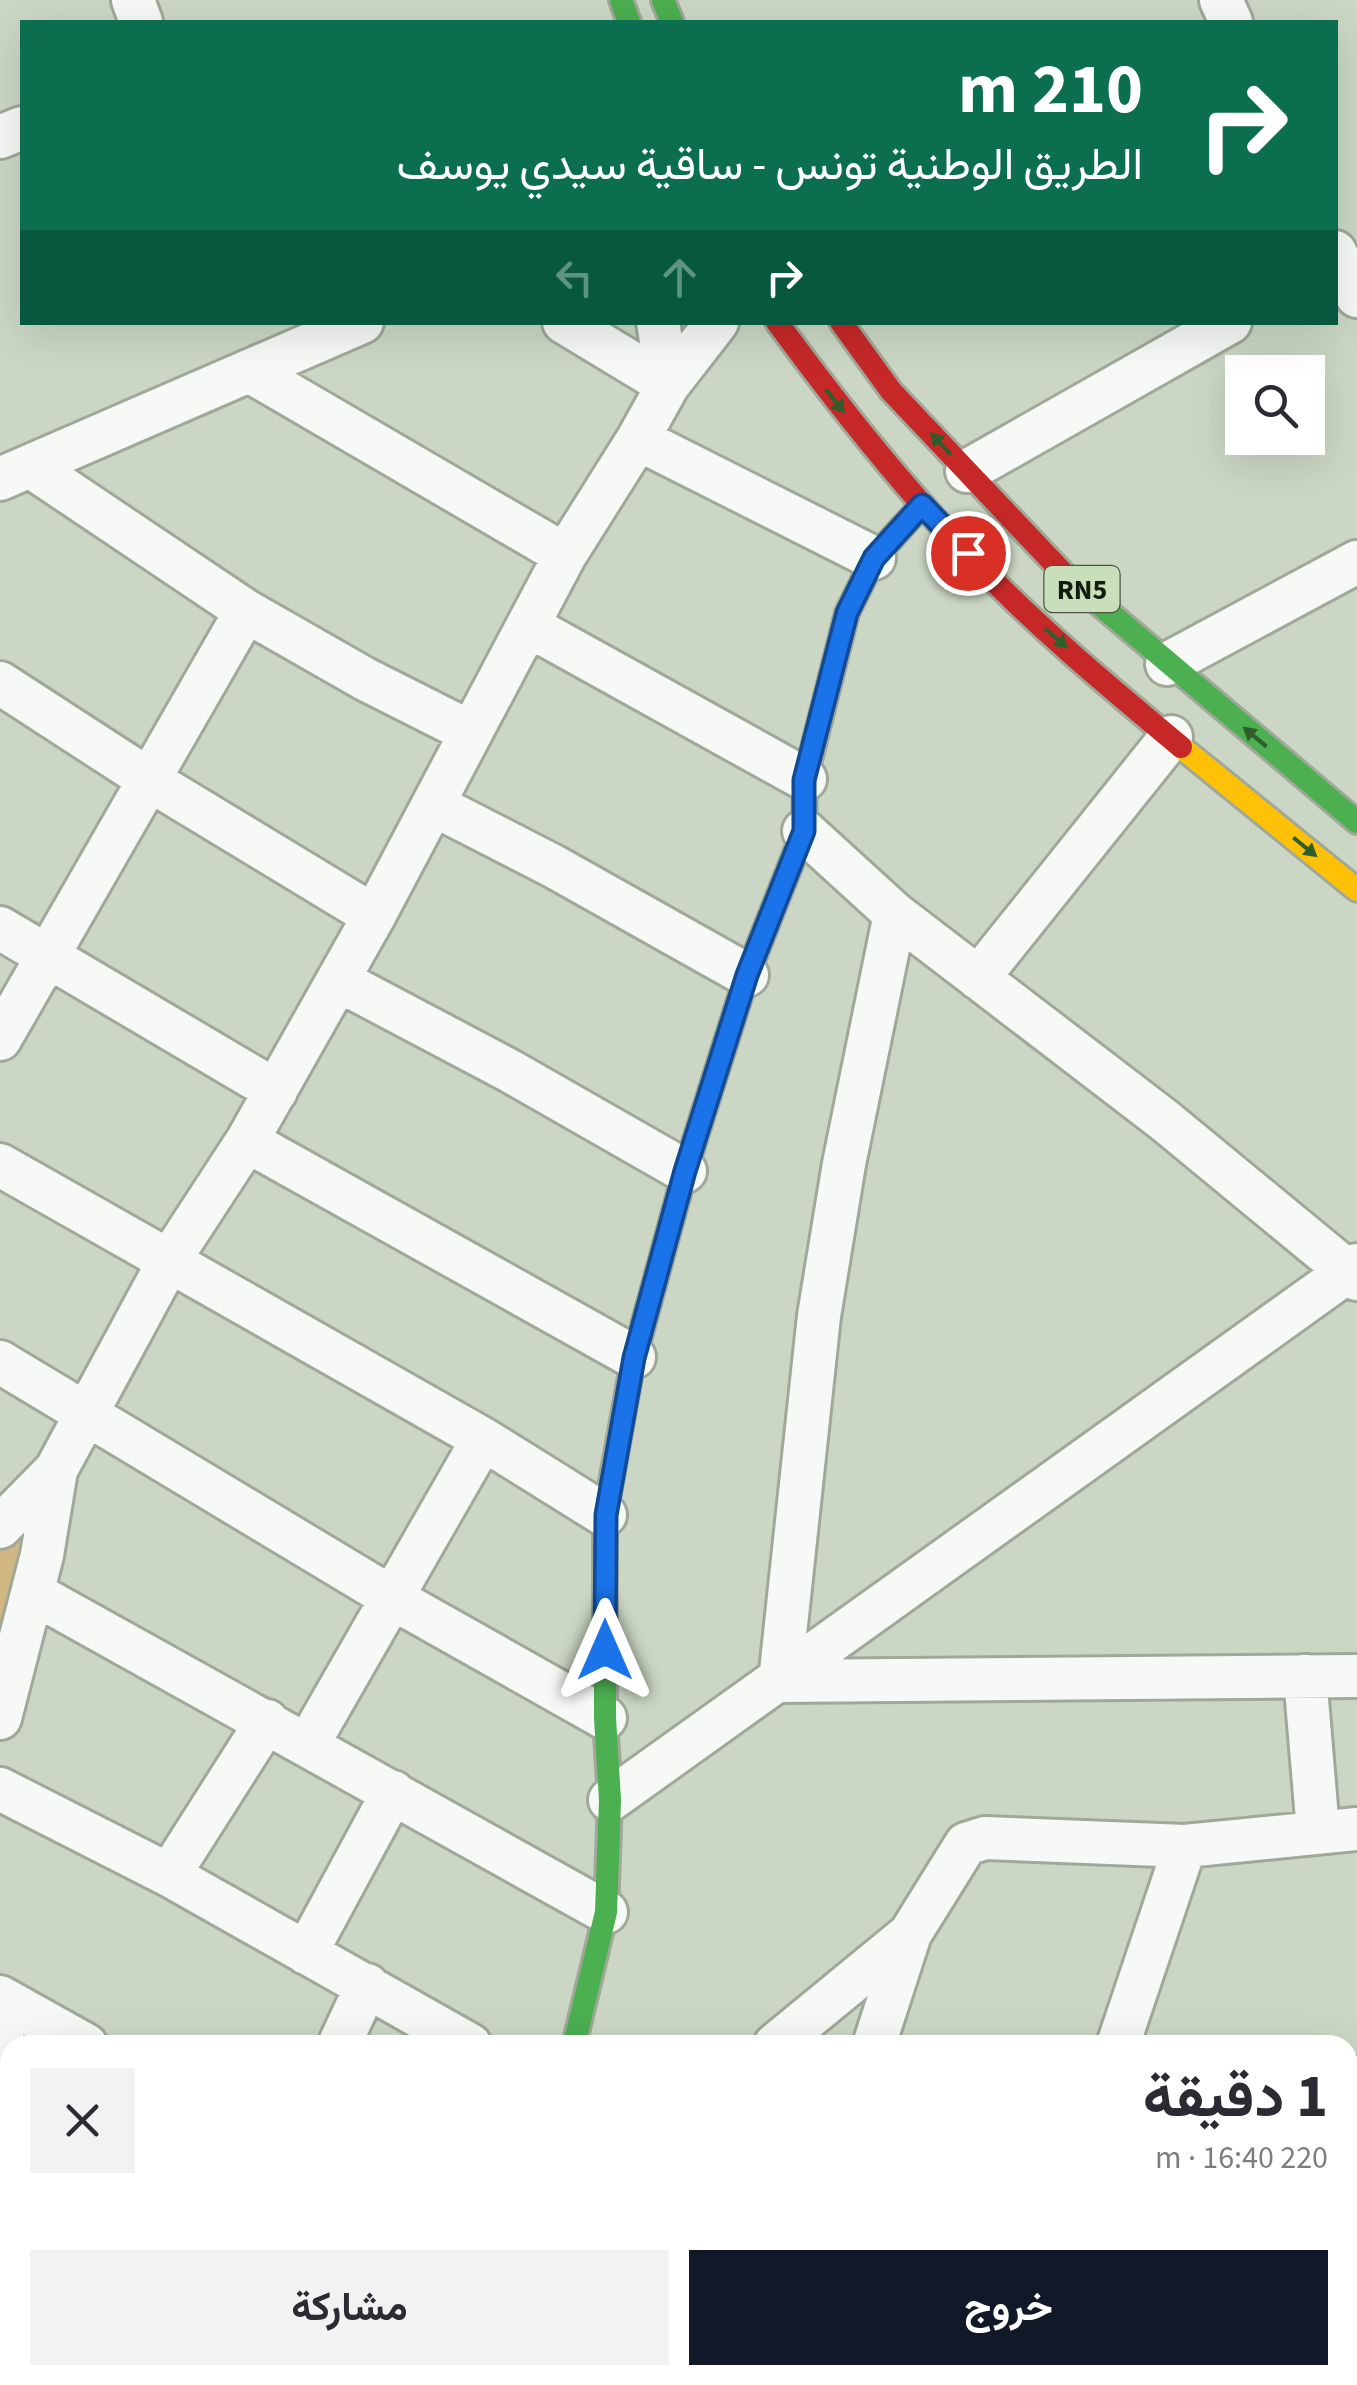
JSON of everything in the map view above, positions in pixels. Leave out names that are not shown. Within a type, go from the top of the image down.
[{"type":"street","points":[[15,472],[251,372],[283,338],[347,325]]},
{"type":"street","points":[[569,325],[668,385]]},
{"type":"street","points":[[658,325],[668,385]]},
{"type":"street","points":[[0,1527],[56,1470],[170,1259],[248,1140],[374,916],[564,555],[668,385],[715,325]]},
{"type":"street","name":"RN5","points":[[779,325],[832,400],[922,505],[1014,601],[1171,738],[1357,890]]},
{"type":"street","name":"RN5","points":[[842,325],[891,390],[1054,564],[1357,822]]},
{"type":"street","points":[[966,471],[1225,325]]},
{"type":"street","points":[[251,372],[564,555]]},
{"type":"street","points":[[638,439],[874,558]]},
{"type":"street","points":[[15,472],[364,679],[470,732]]},
{"type":"street","points":[[576,2035],[606,1912],[610,1800],[605,1718],[606,1515],[634,1358],[685,1171],[747,975],[804,831],[804,780],[847,613],[874,558],[922,505]]},
{"type":"street","points":[[1168,664],[1357,562]]},
{"type":"street","points":[[0,1039],[246,611]]},
{"type":"street","points":[[529,626],[804,780]]},
{"type":"street","points":[[0,684],[374,916]]},
{"type":"street","points":[[978,978],[1171,738]]},
{"type":"street","points":[[434,805],[554,866],[747,975]]},
{"type":"street","points":[[610,1800],[1354,1272],[1164,1120],[895,914],[804,831]]},
{"type":"street","points":[[780,1681],[819,1316],[844,1164],[895,914]]},
{"type":"street","points":[[0,928],[276,1091]]},
{"type":"street","points":[[338,980],[510,1070],[685,1171]]},
{"type":"street","points":[[248,1140],[634,1358]]},
{"type":"street","points":[[0,1164],[483,1439],[606,1515]]},
{"type":"street","points":[[0,1362],[394,1599],[605,1718]]},
{"type":"street","points":[[308,1744],[483,1439]]},
{"type":"street","points":[[0,1718],[33,1592],[56,1470]]},
{"type":"street","points":[[33,1592],[606,1912]]},
{"type":"street","points":[[877,2035],[910,1934],[966,1844],[985,1838],[1185,1846],[1337,1830],[1305,1676]]},
{"type":"street","points":[[780,1681],[1357,1676]]},
{"type":"street","points":[[169,1875],[267,1721]]},
{"type":"street","points":[[0,1789],[169,1875],[453,2035]]},
{"type":"street","points":[[306,1953],[392,1792]]},
{"type":"street","points":[[1123,2035],[1185,1846]]},
{"type":"street","points":[[787,2035],[910,1934]]},
{"type":"street","points":[[344,2035],[367,1985]]},
{"type":"street","points":[[0,1997],[68,2035]]},
{"type":"shaded area","points":[[41,1496],[0,1649],[0,1545]]},
{"type":"traffic: fast","points":[[621,0],[628,20]]},
{"type":"traffic: fast","points":[[663,0],[671,20]]},
{"type":"traffic: fast","points":[[1066,576],[1357,822]]},
{"type":"traffic: fast","points":[[576,2035],[606,1912],[610,1800],[605,1718],[605,1515],[632,1366]]},
{"type":"traffic: slow","points":[[811,756],[847,613],[874,558],[922,505]]},
{"type":"traffic: slow","points":[[1181,747],[1357,890]]},
{"type":"traffic: jam","points":[[779,325],[875,449],[954,540],[1054,638],[1181,747]]},
{"type":"traffic: jam","points":[[843,325],[891,391],[1066,576]]},
{"type":"traffic: jam","points":[[632,1366],[685,1171],[747,975],[804,831],[805,779],[811,756]]},
{"type":"route","points":[[605,1650],[606,1515],[634,1358],[685,1171],[747,975],[804,831],[804,780],[847,613],[874,558],[922,505],[968,553]]}]
